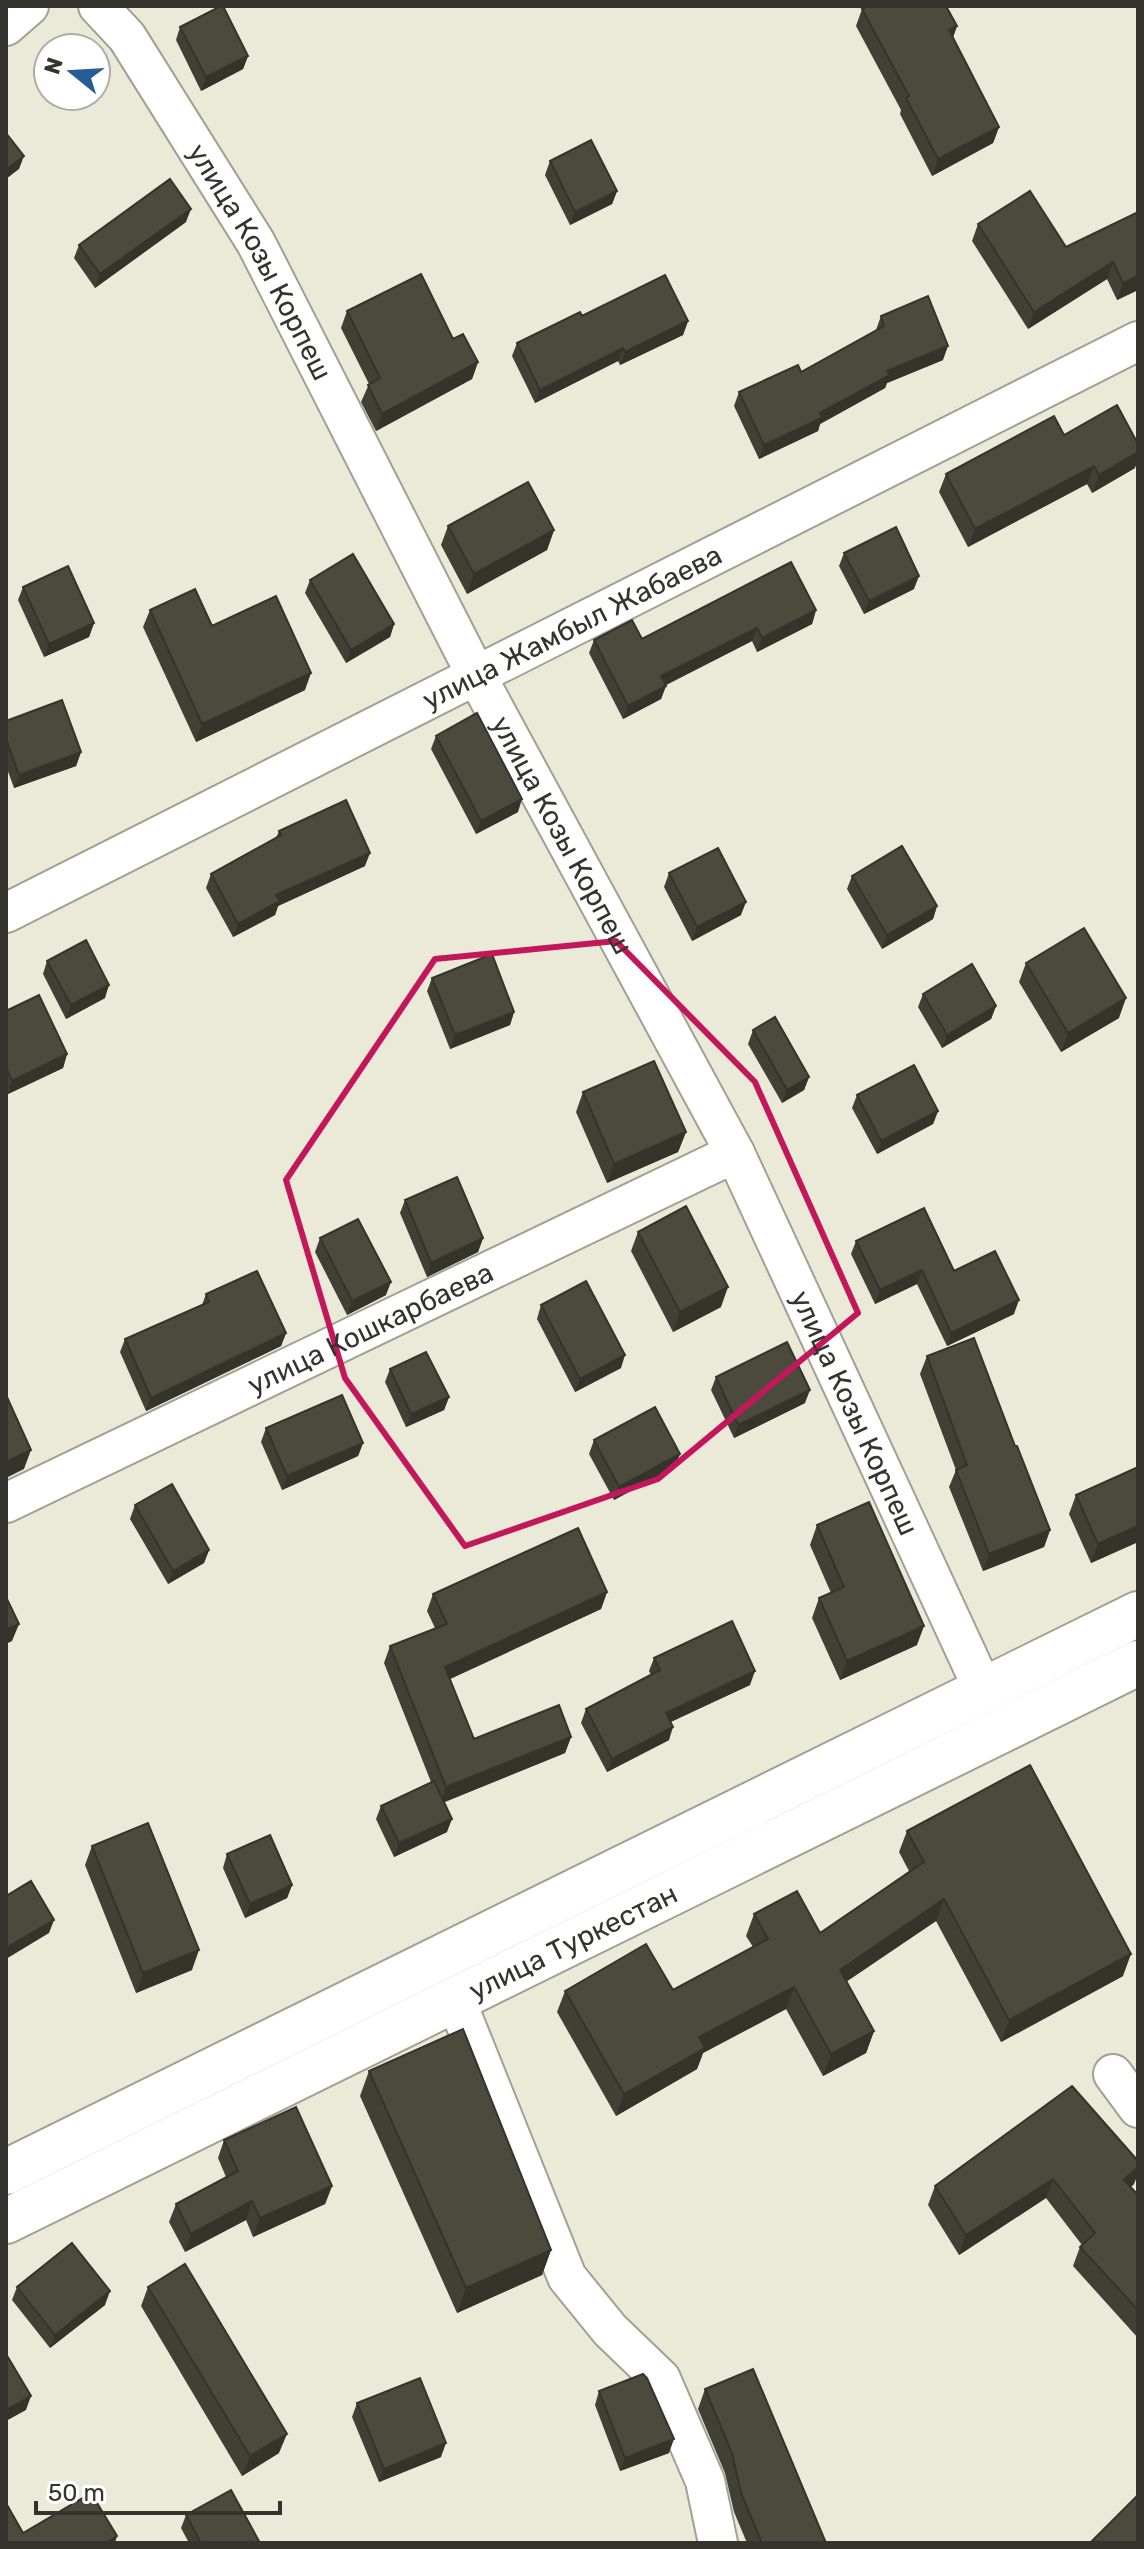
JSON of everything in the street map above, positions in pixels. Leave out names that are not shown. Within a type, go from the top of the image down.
[{"type":"highway","name":"улица Туркестан","points":[[6,2172],[1138,1614]]},
{"type":"highway","name":"улица Туркестан","points":[[6,2221],[1138,1663]]},
{"type":"street","points":[[6,26],[29,6]]},
{"type":"street","name":"улица Козы Корпеш","points":[[98,6],[127,37],[256,243],[476,675],[735,1153],[983,1689]]},
{"type":"street","name":"улица Жамбыл Жабаева","points":[[6,913],[1138,341]]},
{"type":"street","name":"улица Кошкарбаева","points":[[6,1503],[735,1153]]},
{"type":"street","points":[[455,1998],[567,2277],[610,2330],[661,2379],[705,2481],[718,2543]]},
{"type":"street","points":[[1113,2074],[1138,2108]]},
{"type":"highlighted area","points":[[616,941],[755,1082],[858,1313],[658,1479],[465,1546],[345,1378],[286,1180],[435,959]]},
{"type":"building","points":[[221,6],[248,56],[206,77],[180,27]]},
{"type":"building","points":[[868,6],[946,6],[957,26],[949,30],[999,127],[938,159],[906,98],[909,96],[862,9]]},
{"type":"building","points":[[6,133],[24,156],[6,170]]},
{"type":"building","points":[[591,140],[617,191],[575,212],[550,161]]},
{"type":"building","points":[[170,179],[191,209],[100,274],[79,245]]},
{"type":"building","points":[[1030,191],[1066,247],[1138,212],[1138,276],[1123,283],[1113,262],[1034,312],[978,224]]},
{"type":"building","points":[[421,274],[453,339],[463,334],[478,362],[382,414],[368,385],[380,378],[347,311]]},
{"type":"building","points":[[665,275],[688,321],[625,352],[623,348],[540,390],[517,343],[580,312],[582,316]]},
{"type":"building","points":[[928,296],[948,346],[887,371],[890,375],[820,413],[822,418],[764,445],[739,392],[798,365],[801,372],[884,326],[881,316]]},
{"type":"building","points":[[1117,405],[1138,444],[1138,452],[1099,475],[1094,466],[975,529],[946,474],[1054,416],[1064,435]]},
{"type":"building","points":[[528,482],[554,530],[474,574],[448,526]]},
{"type":"building","points":[[896,527],[919,576],[869,601],[844,553]]},
{"type":"building","points":[[353,554],[394,624],[351,650],[310,580]]},
{"type":"building","points":[[791,562],[816,610],[762,638],[757,628],[661,676],[666,686],[628,706],[594,640],[632,620],[642,639]]},
{"type":"building","points":[[68,566],[94,623],[49,644],[23,587]]},
{"type":"building","points":[[195,589],[212,626],[276,596],[311,673],[202,724],[150,610]]},
{"type":"building","points":[[62,700],[81,752],[19,775],[6,739],[6,721]]},
{"type":"building","points":[[477,713],[522,799],[481,821],[436,736]]},
{"type":"building","points":[[346,800],[370,853],[276,895],[280,901],[238,924],[211,874],[281,835],[279,831]]},
{"type":"building","points":[[902,846],[937,906],[887,935],[852,876]]},
{"type":"building","points":[[718,848],[746,902],[697,927],[669,873]]},
{"type":"building","points":[[1084,928],[1126,998],[1068,1033],[1026,963]]},
{"type":"building","points":[[86,940],[109,985],[71,1005],[47,961]]},
{"type":"building","points":[[492,954],[514,1012],[455,1035],[432,978]]},
{"type":"building","points":[[972,964],[996,1006],[947,1035],[923,994]]},
{"type":"building","points":[[39,995],[67,1054],[12,1081],[6,1067],[6,1011]]},
{"type":"building","points":[[775,1017],[809,1077],[787,1090],[753,1030]]},
{"type":"building","points":[[654,1061],[686,1132],[614,1164],[583,1092]]},
{"type":"building","points":[[914,1065],[938,1111],[881,1141],[857,1095]]},
{"type":"building","points":[[457,1177],[483,1238],[431,1263],[405,1200]]},
{"type":"building","points":[[686,1206],[728,1287],[680,1312],[638,1232]]},
{"type":"building","points":[[924,1208],[954,1271],[995,1251],[1019,1300],[951,1333],[922,1270],[880,1290],[856,1241]]},
{"type":"building","points":[[358,1219],[391,1282],[352,1301],[320,1238]]},
{"type":"building","points":[[257,1271],[286,1333],[151,1398],[125,1339],[209,1302],[206,1294]]},
{"type":"building","points":[[586,1281],[625,1355],[580,1379],[541,1305]]},
{"type":"building","points":[[974,1338],[1050,1530],[989,1554],[956,1470],[967,1465],[927,1356]]},
{"type":"building","points":[[787,1342],[810,1390],[738,1425],[716,1377]]},
{"type":"building","points":[[426,1352],[449,1397],[411,1414],[390,1369]]},
{"type":"building","points":[[6,1395],[31,1450],[6,1462]]},
{"type":"building","points":[[342,1395],[363,1443],[287,1476],[266,1428]]},
{"type":"building","points":[[655,1407],[680,1454],[619,1487],[594,1440]]},
{"type":"building","points":[[1138,1467],[1138,1526],[1098,1544],[1076,1495]]},
{"type":"building","points":[[172,1484],[209,1550],[173,1571],[135,1505]]},
{"type":"building","points":[[869,1502],[924,1626],[847,1661],[819,1598],[844,1587],[817,1525]]},
{"type":"building","points":[[578,1528],[607,1592],[445,1667],[474,1739],[559,1705],[571,1737],[446,1787],[390,1646],[447,1624],[433,1594]]},
{"type":"building","points":[[6,1597],[19,1624],[6,1630]]},
{"type":"building","points":[[732,1621],[755,1671],[666,1713],[673,1727],[612,1759],[586,1709],[660,1670],[654,1658]]},
{"type":"building","points":[[1030,1765],[1131,1954],[1009,2020],[944,1899],[840,1970],[874,2031],[831,2054],[794,1987],[699,2037],[705,2048],[624,2094],[565,1991],[646,1944],[673,1990],[768,1939],[754,1914],[797,1891],[820,1933],[924,1862],[907,1831]]},
{"type":"building","points":[[434,1781],[452,1819],[399,1843],[381,1806]]},
{"type":"building","points":[[148,1823],[199,1950],[143,1973],[92,1846]]},
{"type":"building","points":[[270,1835],[292,1885],[250,1904],[227,1854]]},
{"type":"building","points":[[31,1881],[54,1920],[6,1948],[6,1896]]},
{"type":"building","points":[[463,2029],[551,2250],[466,2288],[369,2071]]},
{"type":"building","points":[[1072,2086],[1138,2161],[1138,2167],[1124,2180],[1138,2195],[1138,2310],[1080,2247],[1095,2233],[1053,2179],[966,2235],[935,2186]]},
{"type":"building","points":[[296,2107],[332,2186],[260,2218],[252,2201],[191,2234],[176,2204],[238,2171],[224,2140]]},
{"type":"building","points":[[72,2243],[110,2291],[55,2335],[17,2287]]},
{"type":"building","points":[[185,2264],[287,2434],[250,2456],[148,2287]]},
{"type":"building","points":[[6,2354],[31,2396],[6,2410]]},
{"type":"building","points":[[753,2369],[826,2543],[762,2543],[741,2493],[732,2453],[705,2389]]},
{"type":"building","points":[[643,2374],[674,2439],[625,2458],[599,2391]]},
{"type":"building","points":[[420,2378],[446,2443],[384,2469],[357,2403]]},
{"type":"building","points":[[231,2490],[260,2543],[201,2543],[186,2515]]},
{"type":"building","points":[[91,2493],[117,2536],[106,2543],[6,2543],[6,2503],[23,2533]]},
{"type":"building","points":[[1138,2495],[1138,2543],[1090,2543]]}]
